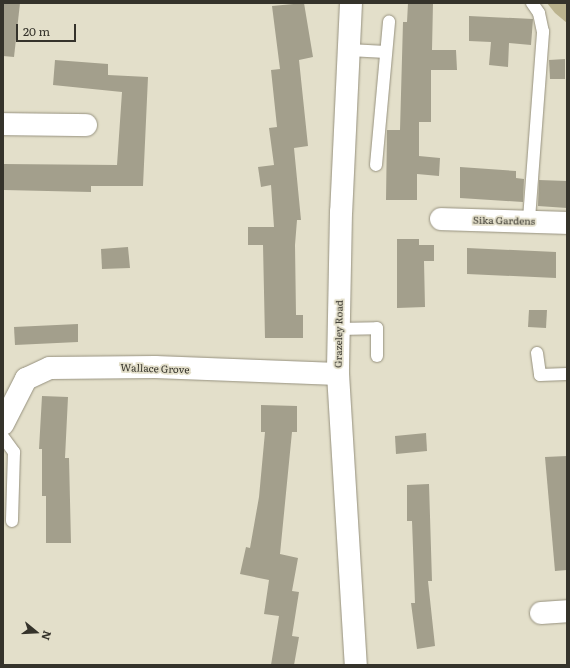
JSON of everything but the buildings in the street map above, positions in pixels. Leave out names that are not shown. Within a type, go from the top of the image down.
[{"type":"street","name":"Grazeley Road","points":[[351,3],[338,329],[338,374],[356,665]]},
{"type":"street","points":[[3,124],[86,125]]},
{"type":"street","name":"Sika Gardens","points":[[441,219],[530,219],[567,223]]},
{"type":"street","name":"Wallace Grove","points":[[3,424],[26,379],[50,368],[155,367],[338,374]]},
{"type":"street","points":[[541,613],[567,611]]},
{"type":"lane","points":[[530,219],[543,32],[539,13],[532,3]]},
{"type":"lane","points":[[376,165],[389,22]]},
{"type":"lane","points":[[349,50],[386,52]]},
{"type":"lane","points":[[338,329],[377,328],[377,356]]},
{"type":"lane","points":[[537,353],[540,375],[567,374]]},
{"type":"lane","points":[[3,437],[14,452],[12,521]]},
{"type":"shaded area","points":[[547,3],[567,3],[567,23],[555,13]]}]
